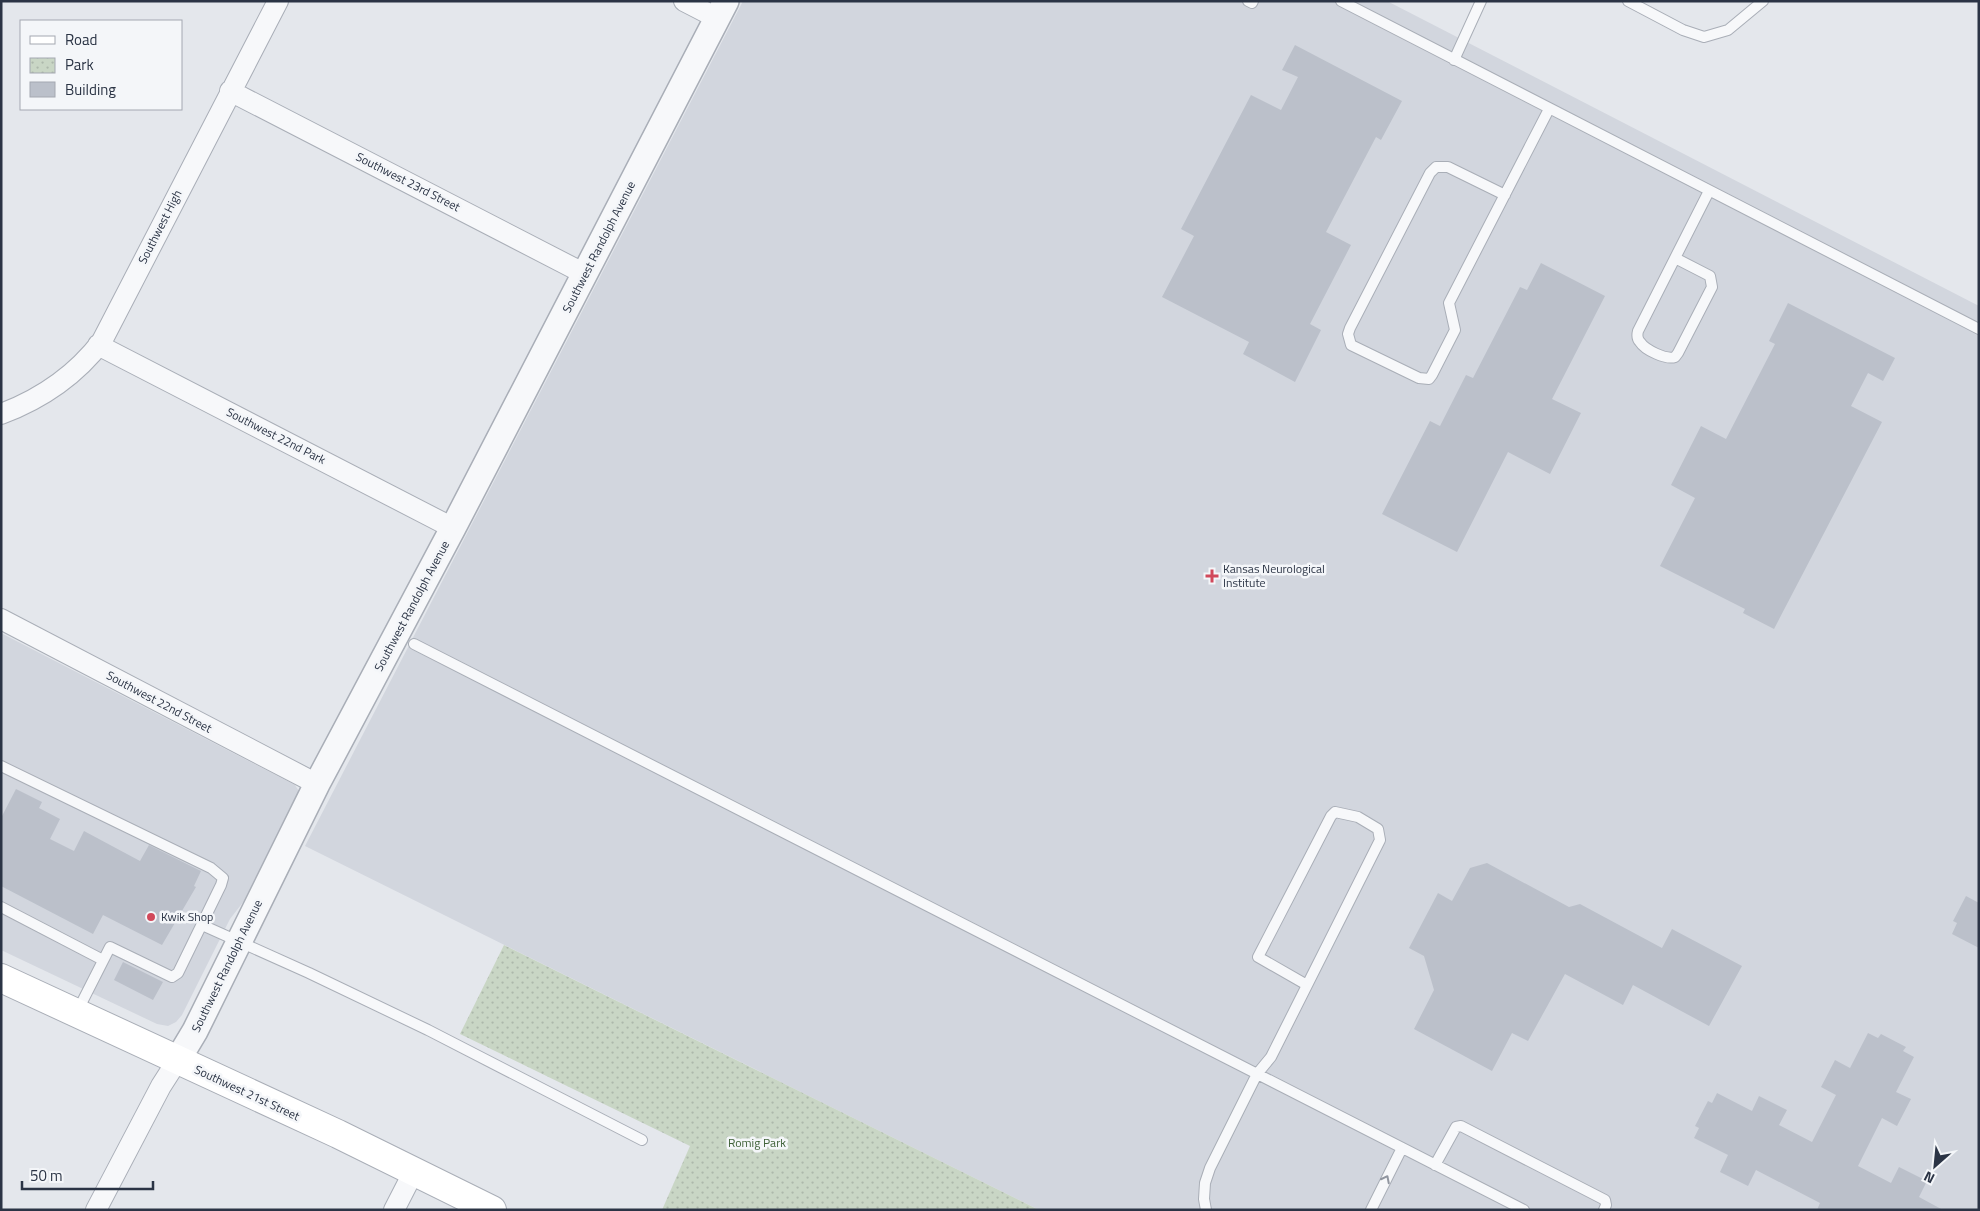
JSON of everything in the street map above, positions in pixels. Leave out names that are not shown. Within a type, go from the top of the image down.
[{"type":"main road","name":"Southwest 21st Street","points":[[1,978],[414,1171],[492,1210]]},
{"type":"street","name":"Southwest High","points":[[1,414],[47,392],[75,370],[98,345],[278,1]]},
{"type":"street","points":[[684,1],[721,10]]},
{"type":"street","name":"Southwest Randolph Avenue","points":[[96,1210],[162,1086],[195,1031],[317,784],[453,528],[721,10]]},
{"type":"street","name":"Southwest 23rd Street","points":[[230,91],[585,274]]},
{"type":"street","name":"Southwest 22nd Park","points":[[98,345],[453,528]]},
{"type":"street","name":"Southwest 22nd Street","points":[[1,619],[317,784]]},
{"type":"street","points":[[394,1210],[414,1171]]},
{"type":"lane","points":[[1248,1],[1252,3],[1253,1]]},
{"type":"lane","points":[[1341,1],[1979,329]]},
{"type":"lane","points":[[1454,60],[1481,1]]},
{"type":"lane","points":[[1628,1],[1683,30],[1704,37],[1728,30],[1763,1]]},
{"type":"lane","points":[[1505,195],[1448,167],[1436,168],[1430,173],[1350,328],[1348,334],[1351,345],[1419,378],[1429,379],[1455,330],[1449,304],[1505,195],[1549,109]]},
{"type":"lane","points":[[1675,258],[1710,276],[1712,287],[1678,353],[1675,357],[1666,358],[1642,346],[1637,337],[1638,331],[1675,258],[1709,191]]},
{"type":"lane","points":[[414,644],[1524,1210]]},
{"type":"lane","points":[[1,766],[211,868],[223,878],[222,885],[182,968],[172,977],[110,947],[76,1013]]},
{"type":"lane","points":[[1206,1210],[1204,1199],[1205,1183],[1210,1168],[1257,1074],[1271,1057],[1380,840],[1378,829],[1358,817],[1335,812],[1331,816],[1258,957],[1307,984]]},
{"type":"lane","points":[[1,907],[103,960]]},
{"type":"lane","points":[[202,925],[309,973],[428,1030],[642,1140]]},
{"type":"lane","points":[[1435,1165],[1456,1126],[1461,1126],[1605,1200],[1604,1210]]},
{"type":"lane","points":[[1371,1210],[1402,1148]]},
{"type":"shaded area","name":"Kansas Neurological Institute","points":[[743,1],[1387,1],[1979,306],[1979,1210],[1039,1210],[305,846]]},
{"type":"shaded area","points":[[1,633],[295,785],[300,793],[254,888],[230,919],[182,1015],[176,1022],[168,1026],[157,1024],[1,950]]},
{"type":"green space","name":"Romig Park","points":[[504,945],[1039,1210],[662,1210],[690,1146],[460,1034]]},
{"type":"building","points":[[1295,45],[1402,101],[1381,140],[1376,137],[1326,232],[1351,245],[1310,324],[1321,330],[1295,382],[1243,354],[1249,342],[1162,297],[1194,236],[1181,229],[1251,95],[1281,110],[1298,77],[1282,70]]},
{"type":"building","points":[[1541,263],[1605,296],[1552,399],[1581,413],[1550,474],[1508,452],[1457,552],[1382,514],[1430,421],[1440,426],[1466,375],[1473,378],[1520,287],[1527,290]]},
{"type":"building","points":[[1788,303],[1895,358],[1883,381],[1868,373],[1851,406],[1882,422],[1774,629],[1743,613],[1745,609],[1660,566],[1695,498],[1671,485],[1701,426],[1726,439],[1775,344],[1769,341]]},
{"type":"building","points":[[16,789],[42,802],[39,808],[60,819],[50,839],[74,851],[84,831],[140,861],[149,845],[201,871],[194,886],[196,887],[162,945],[103,915],[93,934],[1,886],[1,818]]},
{"type":"building","points":[[1487,863],[1569,907],[1580,904],[1662,948],[1672,929],[1742,966],[1709,1026],[1633,985],[1623,1005],[1565,974],[1528,1041],[1512,1033],[1492,1071],[1414,1029],[1434,990],[1424,956],[1409,948],[1438,893],[1452,901],[1470,868]]},
{"type":"building","points":[[1966,896],[1979,903],[1979,948],[1952,934],[1957,923],[1953,921]]},
{"type":"building","points":[[123,962],[163,982],[153,1000],[114,980]]},
{"type":"building","points":[[1868,1033],[1878,1038],[1881,1034],[1906,1047],[1903,1051],[1914,1057],[1896,1092],[1911,1099],[1897,1126],[1882,1118],[1858,1166],[1891,1183],[1899,1167],[1927,1181],[1919,1197],[1943,1210],[1817,1210],[1820,1203],[1756,1170],[1748,1186],[1720,1172],[1728,1155],[1694,1138],[1699,1128],[1695,1126],[1708,1101],[1712,1103],[1717,1093],[1752,1111],[1759,1096],[1787,1110],[1779,1125],[1812,1142],[1836,1095],[1821,1087],[1835,1060],[1850,1068]]},
{"type":"place","name":"Kansas Neurological Institute","points":[[1212,576]]},
{"type":"place","name":"Kwik Shop","points":[[151,917]]}]
